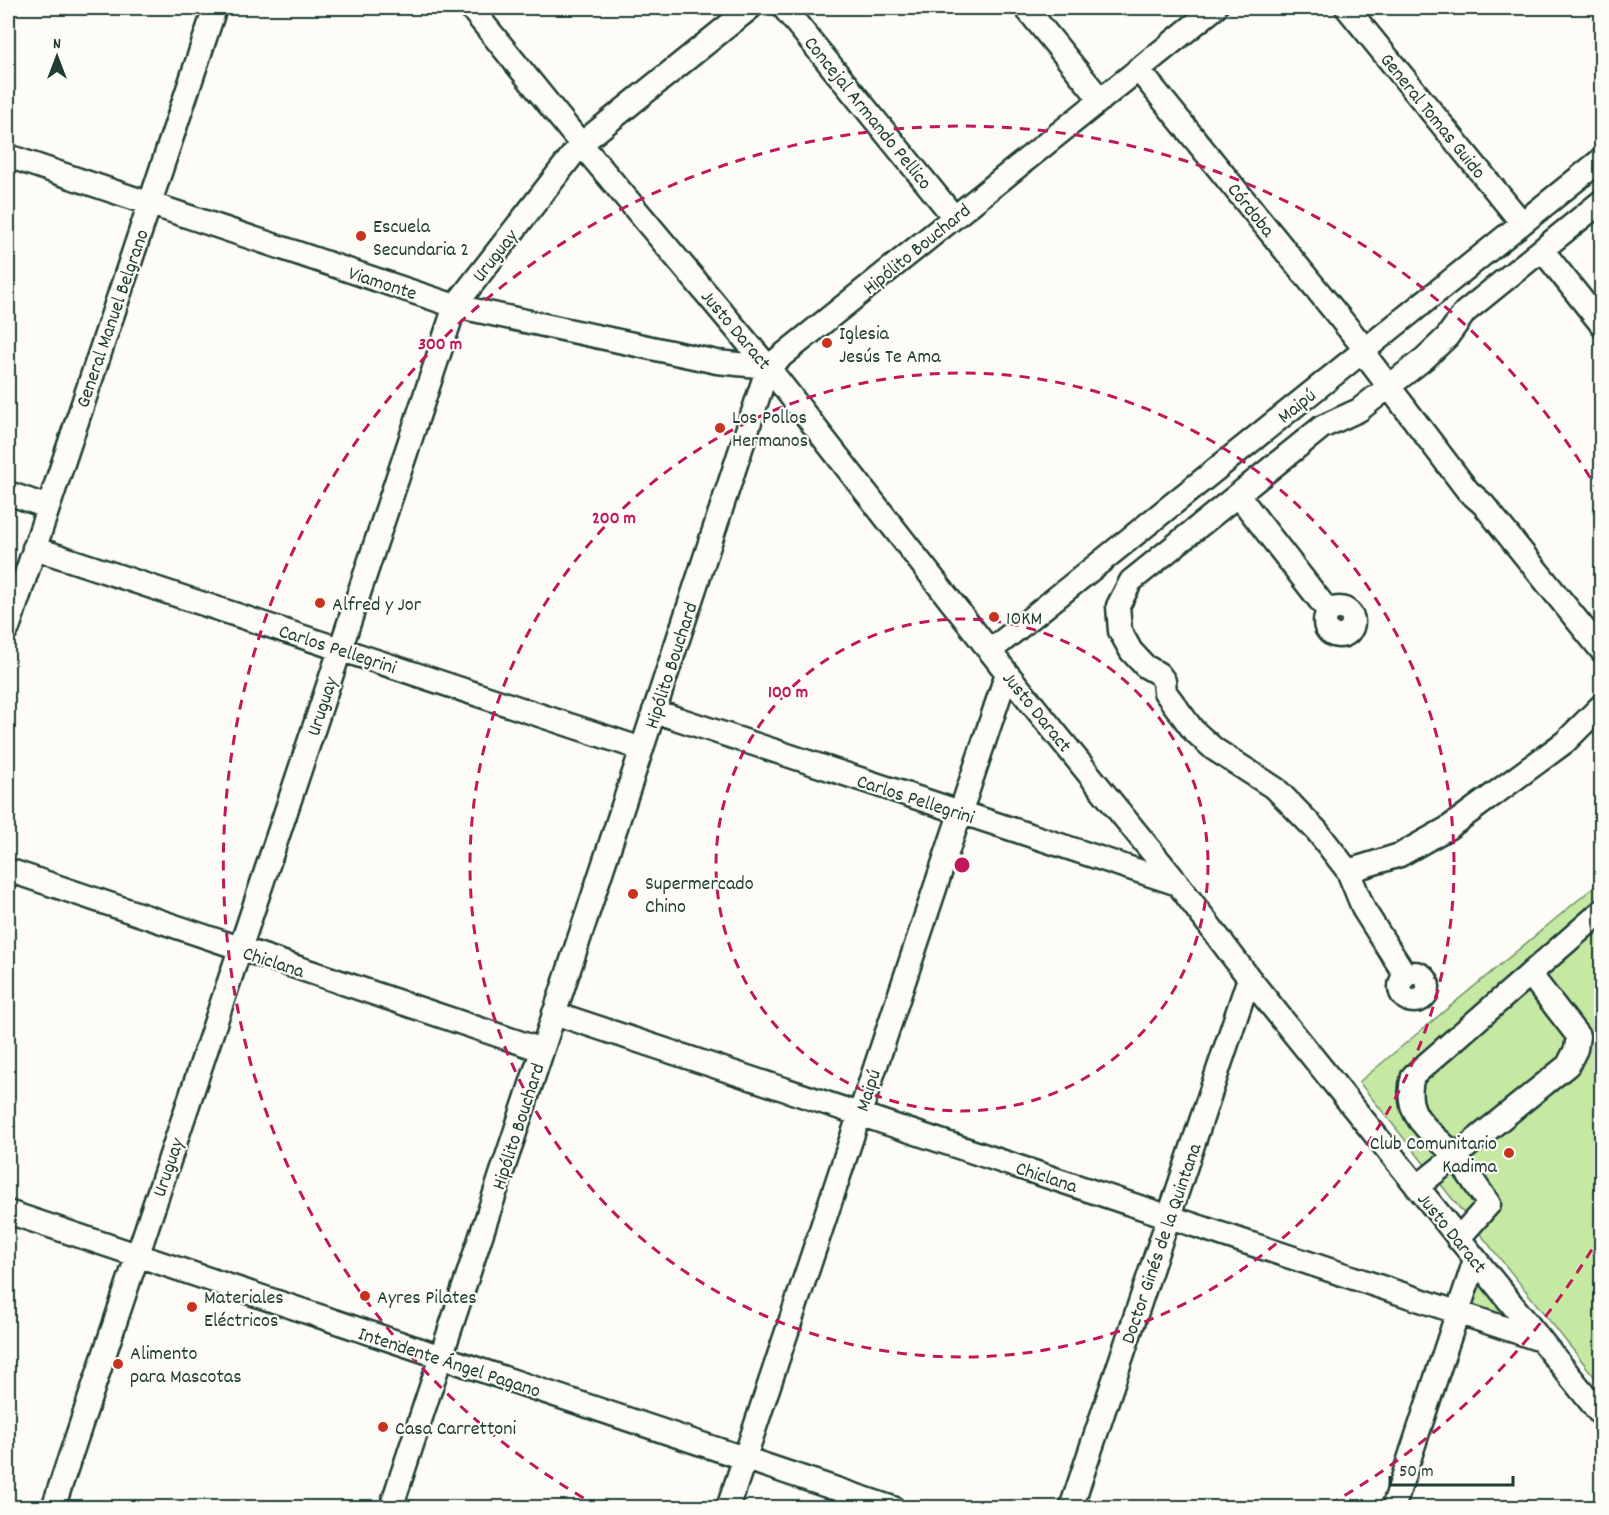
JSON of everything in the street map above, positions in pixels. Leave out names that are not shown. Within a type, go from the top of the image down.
[{"type":"street","name":"General Manuel Belgrano","points":[[8,628],[215,8]]},
{"type":"street","name":"Justo Daract","points":[[471,8],[581,144],[768,367],[1007,673],[1178,884],[1249,978],[1602,1416]]},
{"type":"street","name":"Uruguay","points":[[53,1508],[455,306],[581,144],[750,8]]},
{"type":"street","name":"Concejal Armando Pellico","points":[[784,8],[954,217]]},
{"type":"street","points":[[1026,8],[1101,100]]},
{"type":"street","name":"Hipólito Bouchard","points":[[391,1508],[768,367],[1215,8]]},
{"type":"street","name":"General Tomas Guido","points":[[1347,8],[1522,223]]},
{"type":"street","name":"Córdoba","points":[[1138,69],[1364,350],[1389,387],[1468,491],[1483,504],[1602,651]]},
{"type":"street","name":"Viamonte","points":[[8,156],[455,306],[717,362],[768,367]]},
{"type":"street","name":"Maipú","points":[[990,651],[1602,159]]},
{"type":"street","points":[[1406,976],[1364,910],[1348,871],[1317,831],[1276,789],[1214,749],[1193,730],[1165,692],[1164,681],[1131,651],[1120,631],[1118,606],[1131,581],[1322,427],[1359,410],[1389,387],[1447,337],[1465,312],[1602,201]]},
{"type":"street","points":[[1543,251],[1602,325]]},
{"type":"street","points":[[8,493],[48,507]]},
{"type":"street","points":[[1238,495],[1329,612]]},
{"type":"street","name":"Carlos Pellegrini","points":[[34,548],[642,749]]},
{"type":"street","name":"Maipú","points":[[728,1508],[1007,673]]},
{"type":"street","points":[[1348,871],[1400,855],[1448,828],[1565,742],[1602,705]]},
{"type":"street","name":"Carlos Pellegrini","points":[[654,711],[1178,884]]},
{"type":"street","name":"Chiclana","points":[[8,870],[542,1050]]},
{"type":"street","points":[[1458,1239],[1488,1204],[1455,1157],[1424,1128],[1411,1101],[1410,1088],[1413,1076],[1602,911]]},
{"type":"street","points":[[1417,1187],[1568,1065],[1576,1049],[1578,1036],[1530,974]]},
{"type":"street","name":"Doctor Ginés de la Quintana","points":[[1071,1508],[1249,978]]},
{"type":"street","name":"Chiclana","points":[[554,1013],[1541,1340]]},
{"type":"street","name":"Intendente Ángel Pagano","points":[[8,1212],[893,1508]]},
{"type":"street","points":[[1394,1508],[1474,1260]]},
{"type":"green space","name":"Club Comunitario Kadima","points":[[1601,881],[1601,1385],[1359,1082]]},
{"type":"green space","points":[[1480,1278],[1514,1320],[1473,1306],[1472,1300]]},
{"type":"place","name":"Escuela Secundaria 2","points":[[361,236]]},
{"type":"place","name":"Iglesia Jesús Te Ama","points":[[827,343]]},
{"type":"place","name":"Los Pollos Hermanos","points":[[720,428]]},
{"type":"place","name":"Alfred y Jor","points":[[320,603]]},
{"type":"place","name":"10KM","points":[[994,617]]},
{"type":"place","name":"Supermercado Chino","points":[[633,894]]},
{"type":"place","name":"Club Comunitario Kadima","points":[[1509,1153]]},
{"type":"place","name":"Ayres Pilates","points":[[365,1296]]},
{"type":"place","name":"Materiales Eléctricos","points":[[192,1307]]},
{"type":"place","name":"Alimento para Mascotas","points":[[118,1364]]},
{"type":"place","name":"Casa Carrettoni","points":[[383,1427]]}]
